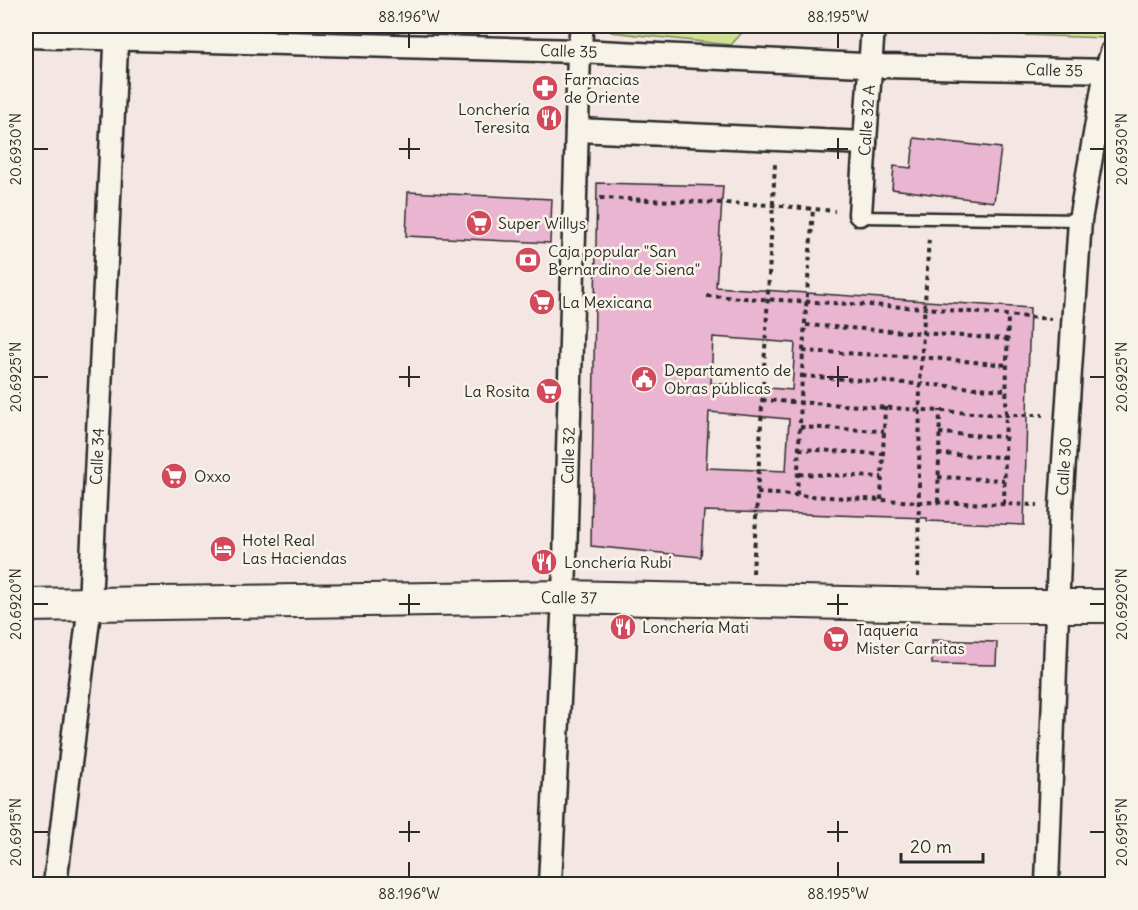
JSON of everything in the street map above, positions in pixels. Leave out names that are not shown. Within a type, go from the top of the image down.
[{"type":"street","name":"Calle 32","points":[[550,885],[564,597],[579,51],[582,26]]},
{"type":"street","name":"Calle 32 A","points":[[860,214],[873,26]]},
{"type":"street","name":"Calle 35","points":[[26,36],[117,32],[869,64],[1110,65]]},
{"type":"street","name":"Calle 34","points":[[55,885],[90,604],[117,32]]},
{"type":"street","name":"Calle 30","points":[[1047,885],[1061,506],[1080,220],[1110,65]]},
{"type":"street","points":[[577,130],[865,143]]},
{"type":"street","name":"Calle 37","points":[[26,605],[564,597],[917,605],[1113,606]]},
{"type":"lane","points":[[860,214],[863,217],[929,219],[1080,220]]},
{"type":"path","points":[[751,601],[771,206],[777,139]]},
{"type":"path","points":[[576,197],[771,206],[860,214]]},
{"type":"path","points":[[797,495],[803,351],[813,209]]},
{"type":"path","points":[[917,605],[920,383],[929,219]]},
{"type":"path","points":[[707,296],[925,308],[1074,321]]},
{"type":"path","points":[[1004,504],[1008,315]]},
{"type":"path","points":[[806,325],[1007,339]]},
{"type":"path","points":[[803,351],[921,357],[1007,365]]},
{"type":"path","points":[[802,376],[1006,390]]},
{"type":"path","points":[[762,400],[1005,415],[1066,415]]},
{"type":"path","points":[[881,500],[885,407]]},
{"type":"path","points":[[938,502],[940,410]]},
{"type":"path","points":[[800,427],[884,431]]},
{"type":"path","points":[[939,433],[1004,437]]},
{"type":"path","points":[[799,449],[883,454]]},
{"type":"path","points":[[938,454],[1004,457]]},
{"type":"path","points":[[798,474],[882,477]]},
{"type":"path","points":[[938,477],[1004,480]]},
{"type":"path","points":[[757,493],[920,502],[1061,506]]},
{"type":"green space","points":[[611,26],[748,26],[731,45],[611,32]]},
{"type":"green space","points":[[893,26],[1109,26],[1105,38],[893,30]]},
{"type":"building","points":[[914,138],[1001,148],[994,202],[892,189],[894,166],[911,168]]},
{"type":"building","points":[[597,183],[723,186],[716,287],[1030,308],[1024,525],[927,521],[927,518],[704,511],[701,557],[591,546]],"holes":[[[713,337],[795,343],[792,390],[711,383]],[[709,412],[789,419],[786,471],[706,468]]]},
{"type":"building","name":"Super Willys","points":[[408,192],[552,199],[550,243],[406,236]]},
{"type":"building","points":[[932,640],[997,642],[996,665],[932,664]]},
{"type":"place","name":"Farmacias de Oriente","points":[[545,88]]},
{"type":"place","name":"Lonchería Teresita","points":[[549,118]]},
{"type":"place","name":"Super Willys","points":[[479,223]]},
{"type":"place","name":"Caja popular \"San Bernardino de Siena\"","points":[[528,260]]},
{"type":"place","name":"La Mexicana","points":[[542,302]]},
{"type":"place","name":"Departamento de Obras públicas","points":[[644,379]]},
{"type":"place","name":"La Rosita","points":[[549,391]]},
{"type":"place","name":"Oxxo","points":[[174,476]]},
{"type":"place","name":"Hotel Real Las Haciendas","points":[[223,549]]},
{"type":"place","name":"Lonchería Rubí","points":[[544,562]]},
{"type":"place","name":"Lonchería Mati","points":[[623,627]]},
{"type":"place","name":"Taquería Mister Carnitas","points":[[836,639]]}]
